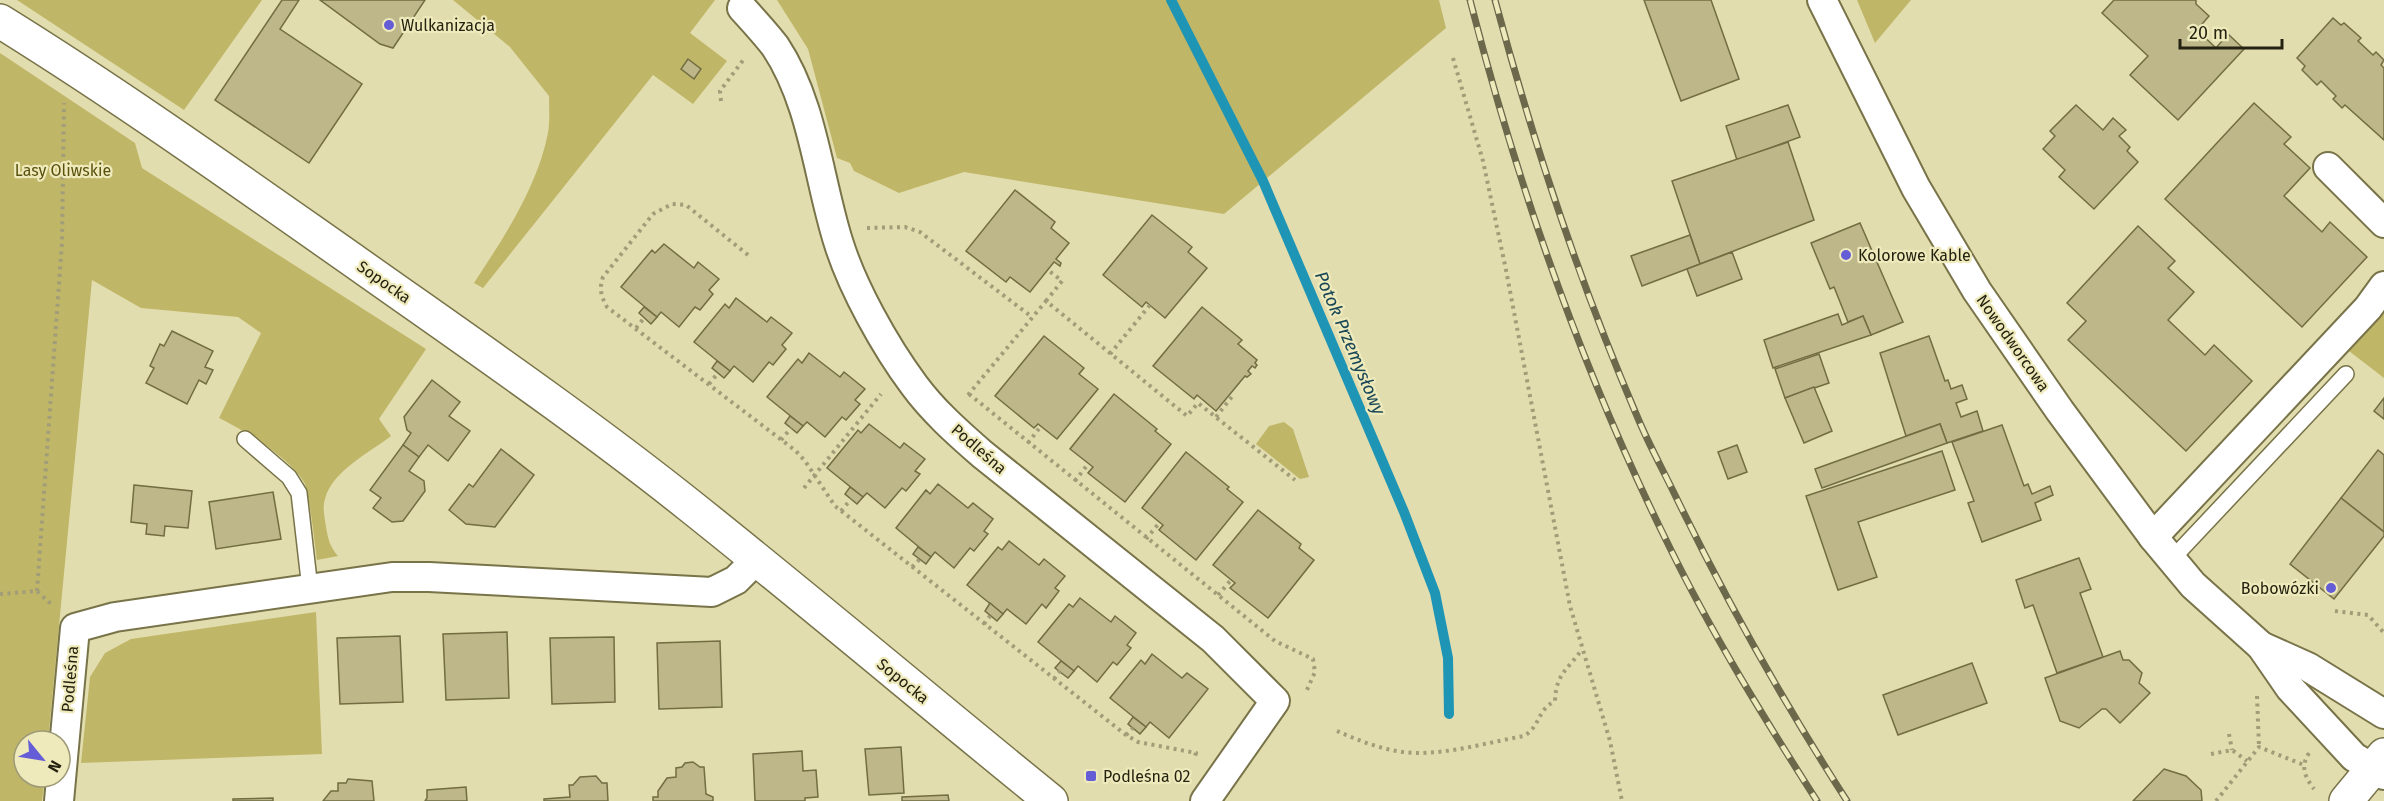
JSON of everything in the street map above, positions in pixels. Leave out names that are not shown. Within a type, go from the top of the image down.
[{"type":"main road","name":"Sopocka","points":[[0,21],[66,62],[201,154],[519,378],[689,505],[1051,801]]},
{"type":"main road","points":[[2346,801],[2380,766]]},
{"type":"street","name":"Nowodworcowa","points":[[1822,0],[1916,188],[1977,291],[2060,411],[2153,537],[2193,585],[2261,646],[2290,688],[2354,757],[2380,766]]},
{"type":"street","name":"Podleśna","points":[[742,8],[776,48],[800,97],[835,230],[857,290],[915,386],[982,454],[1213,639],[1275,701],[1205,801]]},
{"type":"street","points":[[2328,167],[2384,223]]},
{"type":"street","points":[[2153,537],[2368,308],[2384,286]]},
{"type":"street","points":[[310,589],[392,577],[429,577],[712,592],[736,580],[756,560]]},
{"type":"street","name":"Podleśna","points":[[58,801],[75,628],[115,617],[310,589]]},
{"type":"street","name":"Nowodworcowa","points":[[2261,646],[2308,666],[2384,714]]},
{"type":"lane","points":[[2172,560],[2346,374]]},
{"type":"lane","points":[[245,439],[289,477],[299,492],[310,589]]},
{"type":"path","points":[[1454,58],[1485,172],[1506,270],[1570,606],[1610,741],[1622,801]]},
{"type":"path","points":[[0,594],[37,591],[62,242],[66,62]]},
{"type":"path","points":[[721,101],[720,91],[731,76]]},
{"type":"path","points":[[748,255],[686,206],[672,204],[662,207],[653,214],[603,277],[600,287],[607,307],[801,456],[815,474],[825,494],[841,511],[1126,735],[1138,742],[1157,747],[1196,753],[1195,758]]},
{"type":"path","points":[[835,230],[890,226],[905,227],[920,232],[1032,317]]},
{"type":"path","points":[[947,421],[1062,280],[1048,270]]},
{"type":"path","points":[[1046,301],[1187,416],[1199,401],[1295,480]]},
{"type":"path","points":[[1110,354],[1150,305]]},
{"type":"path","points":[[636,328],[644,318]]},
{"type":"path","points":[[804,488],[903,367]]},
{"type":"path","points":[[709,384],[718,373]]},
{"type":"path","points":[[969,394],[1216,594],[1231,579]]},
{"type":"path","points":[[1216,417],[1234,394]]},
{"type":"path","points":[[1028,442],[1041,426]]},
{"type":"path","points":[[781,440],[791,428]]},
{"type":"path","points":[[1075,481],[1088,464]]},
{"type":"path","points":[[841,511],[851,499]]},
{"type":"path","points":[[1146,539],[1160,522]]},
{"type":"path","points":[[912,567],[920,559]]},
{"type":"path","points":[[2335,611],[2368,615],[2384,633]]},
{"type":"path","points":[[984,624],[990,615]]},
{"type":"path","points":[[1337,731],[1368,744],[1416,753],[1438,752],[1524,736],[1533,731],[1541,711],[1556,701],[1556,687],[1560,674],[1574,662],[1583,649]]},
{"type":"path","points":[[1054,679],[1060,671]]},
{"type":"path","points":[[2216,801],[2259,747],[2256,690]]},
{"type":"path","points":[[1126,735],[1133,728]]},
{"type":"path","points":[[2229,734],[2232,750],[2247,761]]},
{"type":"path","points":[[2259,747],[2304,765]]},
{"type":"path","points":[[2211,754],[2232,750]]},
{"type":"green space","points":[[17,0],[262,0],[184,110]]},
{"type":"green space","points":[[453,0],[715,0],[690,33],[727,61],[693,104],[653,75],[483,288],[474,283],[528,193],[543,153],[549,128],[549,96],[510,47]]},
{"type":"green space","points":[[777,0],[1439,0],[1446,28],[1224,214],[964,172],[899,193],[854,171],[850,163],[837,158],[808,49]]},
{"type":"green space","points":[[1857,0],[1911,0],[1875,43]]},
{"type":"green space","name":"Lasy Oliwskie","points":[[0,53],[135,143],[142,168],[426,349],[379,419],[391,436],[352,463],[329,489],[324,503],[324,517],[330,543],[338,556],[317,560],[310,507],[304,482],[297,472],[277,454],[219,418],[261,333],[238,317],[141,308],[92,280],[49,729],[12,729],[12,789],[44,789],[42,801],[0,801]]},
{"type":"green space","points":[[2384,313],[2384,378],[2349,351]]},
{"type":"green space","points":[[1284,422],[1293,429],[1309,477],[1300,479],[1256,444],[1269,426]]},
{"type":"green space","points":[[316,612],[322,754],[81,763],[90,677],[105,653],[131,639]]},
{"type":"building","points":[[282,0],[299,0],[280,29],[362,84],[309,163],[215,100]]},
{"type":"building","points":[[320,0],[425,0],[393,48],[380,44]]},
{"type":"building","points":[[1644,0],[1711,0],[1739,79],[1681,101]]},
{"type":"building","points":[[2114,0],[2196,0],[2196,4],[2209,16],[2197,30],[2216,48],[2228,34],[2244,49],[2178,120],[2130,75],[2148,56],[2102,13]]},
{"type":"building","points":[[2333,18],[2341,25],[2344,23],[2361,38],[2358,41],[2373,55],[2376,52],[2384,60],[2381,65],[2384,68],[2384,140],[2345,105],[2342,108],[2333,99],[2336,96],[2321,81],[2317,85],[2302,70],[2305,66],[2297,58]]},
{"type":"building","points":[[688,59],[701,69],[694,79],[681,69]]},
{"type":"building","points":[[2254,103],[2291,137],[2284,144],[2310,168],[2284,196],[2322,232],[2330,222],[2367,257],[2302,327],[2165,199]]},
{"type":"building","points":[[1788,105],[1800,137],[1737,160],[1726,126]]},
{"type":"building","points":[[2076,105],[2103,130],[2113,118],[2126,130],[2119,136],[2130,147],[2127,151],[2138,162],[2094,209],[2059,177],[2065,170],[2043,149],[2055,136],[2050,131]]},
{"type":"building","points":[[1788,142],[1814,220],[1700,264],[1672,181]]},
{"type":"building","points":[[1015,190],[1055,222],[1051,228],[1069,243],[1056,259],[1061,263],[1060,266],[1054,262],[1030,292],[1010,277],[1006,282],[966,251]]},
{"type":"building","points":[[1152,215],[1192,247],[1188,252],[1207,268],[1165,318],[1146,302],[1142,307],[1103,275]]},
{"type":"building","points":[[1860,223],[1903,322],[1871,335],[1863,316],[1848,322],[1834,287],[1830,289],[1811,243]]},
{"type":"building","points":[[2138,226],[2175,261],[2168,268],[2194,292],[2168,320],[2205,355],[2214,345],[2252,381],[2186,451],[2068,340],[2086,321],[2067,303]]},
{"type":"building","points":[[1690,235],[1700,264],[1642,286],[1631,256]]},
{"type":"building","points":[[664,244],[694,268],[698,262],[719,279],[709,290],[713,294],[700,310],[695,307],[679,327],[661,312],[657,317],[621,287],[652,250],[655,253]]},
{"type":"building","points":[[1732,252],[1742,279],[1697,296],[1687,269]]},
{"type":"building","points":[[736,298],[767,322],[771,317],[792,333],[782,345],[786,349],[773,365],[769,362],[753,382],[734,366],[730,371],[694,342],[725,304],[729,308]]},
{"type":"building","points":[[644,307],[657,317],[651,324],[639,313]]},
{"type":"building","points":[[1202,307],[1242,340],[1238,344],[1257,360],[1255,368],[1252,366],[1248,371],[1251,374],[1245,376],[1216,411],[1197,395],[1194,399],[1153,366]]},
{"type":"building","points":[[1838,314],[1842,325],[1863,316],[1871,335],[1773,368],[1764,340]]},
{"type":"building","points":[[172,331],[213,351],[205,367],[213,370],[206,384],[199,380],[187,404],[146,383],[154,368],[150,366],[160,344],[164,346]]},
{"type":"building","points":[[1044,336],[1084,368],[1079,374],[1098,389],[1057,439],[1038,424],[1034,428],[995,396]]},
{"type":"building","points":[[1929,336],[1945,381],[1948,380],[1951,389],[1962,385],[1967,399],[1956,403],[1961,417],[1977,411],[1983,431],[1947,443],[1940,424],[1906,436],[1880,353]]},
{"type":"building","points":[[809,353],[840,377],[844,372],[865,389],[855,400],[860,404],[846,420],[842,417],[825,437],[807,422],[803,426],[767,397],[798,359],[802,363]]},
{"type":"building","points":[[1819,354],[1829,383],[1785,398],[1775,369]]},
{"type":"building","points":[[717,361],[730,371],[724,378],[712,368]]},
{"type":"building","points":[[432,380],[460,402],[449,416],[470,431],[448,461],[428,445],[419,457],[403,445],[411,433],[407,430],[404,417]]},
{"type":"building","points":[[1814,387],[1832,431],[1804,443],[1785,398]]},
{"type":"building","points":[[1114,394],[1157,429],[1155,431],[1171,444],[1125,502],[1088,473],[1093,467],[1070,449]]},
{"type":"building","points":[[2384,398],[2384,419],[2374,411]]},
{"type":"building","points":[[790,416],[803,426],[797,433],[785,423]]},
{"type":"building","points":[[869,424],[900,448],[904,443],[925,459],[915,471],[920,474],[906,491],[902,488],[885,508],[867,493],[863,497],[827,468],[858,430],[861,433]]},
{"type":"building","points":[[1940,424],[1947,443],[1822,488],[1815,469]]},
{"type":"building","points":[[2002,425],[2024,486],[2028,484],[2032,494],[2050,486],[2053,495],[2035,503],[2041,520],[1982,542],[1968,503],[1974,501],[1952,442]]},
{"type":"building","points":[[403,445],[419,457],[409,471],[424,481],[425,491],[403,521],[392,522],[373,508],[381,498],[370,490]]},
{"type":"building","points":[[1737,445],[1747,472],[1728,479],[1718,452]]},
{"type":"building","points":[[501,449],[534,475],[495,527],[466,524],[449,510],[469,484],[473,487]]},
{"type":"building","points":[[2378,450],[2384,455],[2384,532],[2341,498]]},
{"type":"building","points":[[1942,451],[1955,490],[1858,522],[1877,577],[1838,590],[1806,496]]},
{"type":"building","points":[[1186,452],[1229,487],[1227,489],[1243,502],[1196,560],[1159,530],[1163,525],[1142,508]]},
{"type":"building","points":[[938,484],[968,508],[973,503],[993,519],[984,531],[988,534],[974,551],[970,548],[954,568],[935,552],[931,557],[896,528],[926,490],[930,494]]},
{"type":"building","points":[[134,485],[192,491],[188,528],[165,526],[164,536],[146,534],[147,524],[131,522]]},
{"type":"building","points":[[850,487],[863,497],[857,504],[845,494]]},
{"type":"building","points":[[273,492],[281,539],[216,549],[209,502]]},
{"type":"building","points":[[2341,498],[2384,532],[2384,536],[2334,599],[2290,564]]},
{"type":"building","points":[[1258,510],[1301,544],[1299,548],[1314,560],[1268,618],[1230,588],[1235,583],[1213,565]]},
{"type":"building","points":[[1009,541],[1039,565],[1044,559],[1065,576],[1055,588],[1059,591],[1046,608],[1042,604],[1026,624],[1007,609],[1003,614],[967,585],[998,547],[1002,550]]},
{"type":"building","points":[[918,547],[931,557],[926,564],[913,554]]},
{"type":"building","points":[[2079,558],[2091,589],[2080,593],[2103,657],[2057,673],[2033,605],[2025,608],[2016,580]]},
{"type":"building","points":[[1080,598],[1111,622],[1115,616],[1136,633],[1127,645],[1131,648],[1117,665],[1113,662],[1097,682],[1078,666],[1074,671],[1038,642],[1069,604],[1073,607]]},
{"type":"building","points":[[990,603],[1003,614],[997,621],[985,611]]},
{"type":"building","points":[[507,632],[509,698],[446,700],[443,634]]},
{"type":"building","points":[[400,636],[403,702],[340,704],[337,638]]},
{"type":"building","points":[[614,637],[615,702],[552,704],[550,638]]},
{"type":"building","points":[[720,641],[722,707],[659,709],[657,643]]},
{"type":"building","points":[[2120,651],[2123,660],[2129,660],[2142,673],[2139,683],[2150,693],[2120,723],[2106,709],[2102,709],[2079,728],[2060,721],[2045,678]]},
{"type":"building","points":[[1152,654],[1182,678],[1187,673],[1208,689],[1169,738],[1150,722],[1146,727],[1110,698],[1141,660],[1145,664]]},
{"type":"building","points":[[1061,661],[1074,671],[1068,678],[1055,668]]},
{"type":"building","points":[[1972,663],[1987,703],[1898,735],[1883,695]]},
{"type":"building","points":[[1133,717],[1146,727],[1140,734],[1128,724]]},
{"type":"building","points":[[901,747],[904,793],[869,795],[865,749]]},
{"type":"building","points":[[802,751],[803,771],[816,770],[818,797],[805,798],[805,801],[755,801],[753,754]]},
{"type":"building","points":[[693,762],[704,767],[706,794],[713,797],[713,801],[653,801],[653,797],[658,797],[658,791],[667,778],[676,777],[676,768]]},
{"type":"building","points":[[2164,769],[2186,776],[2201,790],[2202,801],[2133,801]]},
{"type":"building","points":[[596,776],[602,783],[607,783],[608,801],[544,801],[544,799],[570,797],[569,785],[573,785],[580,777]]},
{"type":"building","points":[[348,779],[372,781],[374,801],[323,801],[331,791],[338,791],[338,783],[346,783]]},
{"type":"building","points":[[466,787],[467,801],[425,801],[427,790]]},
{"type":"building","points":[[948,795],[949,801],[902,801],[902,797]]},
{"type":"building","points":[[273,798],[273,801],[233,801],[233,799]]},
{"type":"waterway","name":"Potok Przemysłowy","points":[[1171,0],[1263,181],[1404,512],[1435,593],[1448,658],[1449,714]]},
{"type":"railway","points":[[1470,0],[1531,209],[1608,414],[1669,546],[1703,611],[1758,707],[1817,801]]},
{"type":"railway","points":[[1495,0],[1558,211],[1641,426],[1736,613],[1801,727],[1847,801]]},
{"type":"place","name":"Wulkanizacja","points":[[389,25]]},
{"type":"place","name":"Kolorowe Kable","points":[[1846,255]]},
{"type":"place","name":"Bobowózki","points":[[2331,588]]},
{"type":"place","name":"Podleśna 02","points":[[1091,776]]}]
